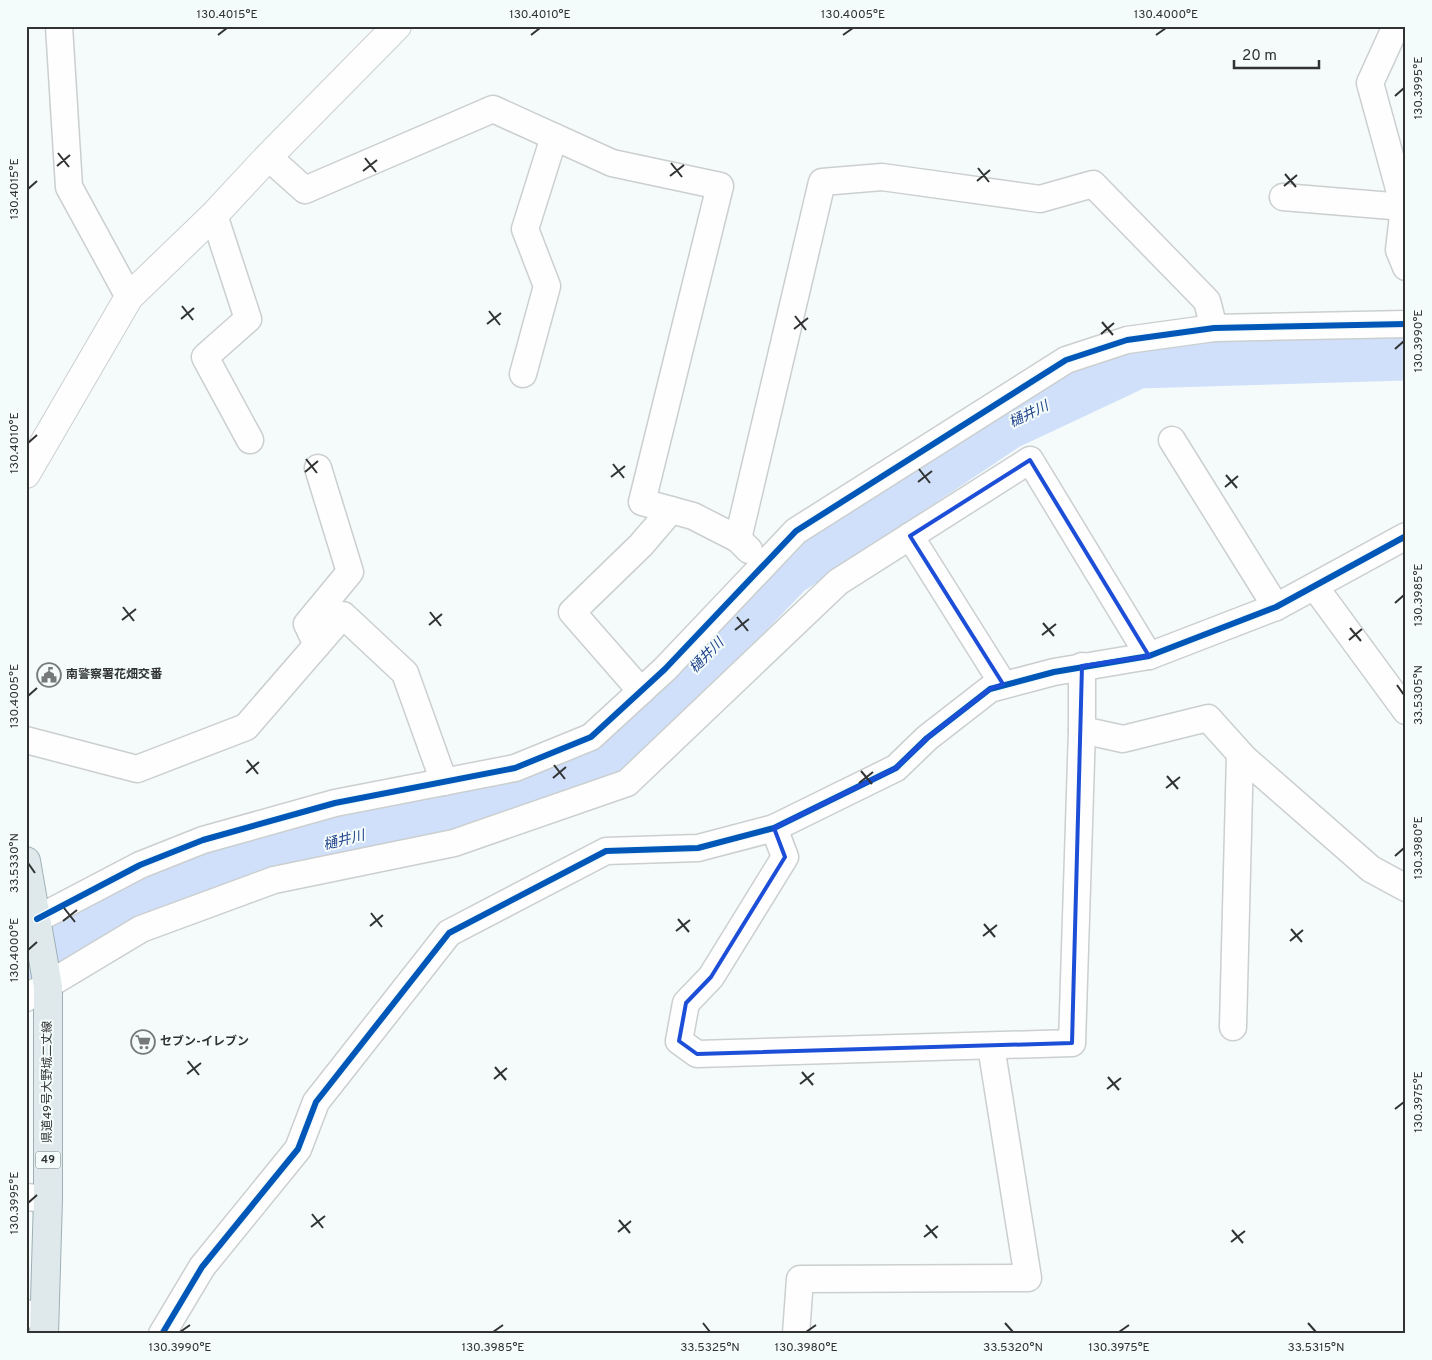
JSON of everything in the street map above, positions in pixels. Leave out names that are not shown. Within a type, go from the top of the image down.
[{"type":"main road","name":"県道49号大野城二丈線","points":[[26,861],[37,920],[38,1322]]},
{"type":"street","points":[[59,26],[69,187],[129,297]]},
{"type":"street","points":[[26,474],[129,297],[214,214],[397,26]]},
{"type":"street","points":[[1396,26],[1370,84],[1404,207],[1399,250],[1406,267]]},
{"type":"street","points":[[268,157],[306,190],[494,110],[612,163],[720,186],[642,502],[693,516],[738,539],[764,565]]},
{"type":"street","points":[[523,374],[547,286],[525,229],[554,137]]},
{"type":"street","points":[[738,539],[822,182],[882,177],[1040,200],[1093,184],[1207,301],[1214,328]]},
{"type":"street","points":[[1283,197],[1404,207]]},
{"type":"street","points":[[214,214],[248,319],[205,357],[250,440]]},
{"type":"street","points":[[37,920],[140,865],[203,840],[335,803],[515,768],[591,738],[665,669],[796,531],[1066,360],[1127,340],[1214,328],[1406,324]]},
{"type":"street","points":[[1172,440],[1276,607]]},
{"type":"street","points":[[37,993],[141,929],[274,880],[454,843],[627,783],[838,582],[1030,460],[1150,656]]},
{"type":"street","points":[[317,645],[307,624],[350,572],[318,468]]},
{"type":"street","points":[[641,691],[572,612],[641,545],[672,510]]},
{"type":"street","points":[[910,536],[1003,684]]},
{"type":"street","points":[[162,1334],[202,1267],[298,1149],[316,1102],[449,933],[606,851],[698,848],[774,828],[896,768],[927,738],[990,689],[1003,684],[1082,666],[1150,656],[1276,607],[1406,536]]},
{"type":"street","points":[[1315,587],[1406,711]]},
{"type":"street","points":[[26,740],[138,769],[246,727],[343,615],[405,673],[444,782]]},
{"type":"street","points":[[774,828],[785,857],[711,977],[686,1003],[680,1041],[697,1054],[1072,1044],[1082,730],[1082,666]]},
{"type":"street","points":[[1082,730],[1123,739],[1208,718],[1240,754],[1371,869],[1406,888]]},
{"type":"street","points":[[1233,1026],[1240,754]]},
{"type":"street","points":[[796,1334],[800,1279],[1028,1278],[991,1046]]},
{"type":"highlighted area","points":[[1030,460],[1149,656],[1082,666],[1072,1043],[697,1054],[679,1041],[686,1003],[711,977],[785,857],[774,828],[896,768],[927,738],[990,689],[1003,684],[910,536]]},
{"type":"waterway","name":"樋井川","points":[[26,961],[144,891],[486,805],[608,758],[788,571],[1006,425],[1138,363],[1406,355]]},
{"type":"cycle path","points":[[37,919],[140,865],[203,840],[335,803],[515,768],[591,737],[665,669],[796,531],[1066,360],[1127,340],[1214,328],[1406,324]]},
{"type":"cycle path","points":[[162,1334],[202,1267],[298,1149],[316,1102],[449,933],[606,851],[698,848],[774,828],[896,768],[927,738],[990,689],[1054,672],[1149,656],[1276,607],[1406,536]]},
{"type":"place","name":"南警察署花畑交番","points":[[49,675]]},
{"type":"place","name":"セブン-イレブン","points":[[143,1042]]}]
